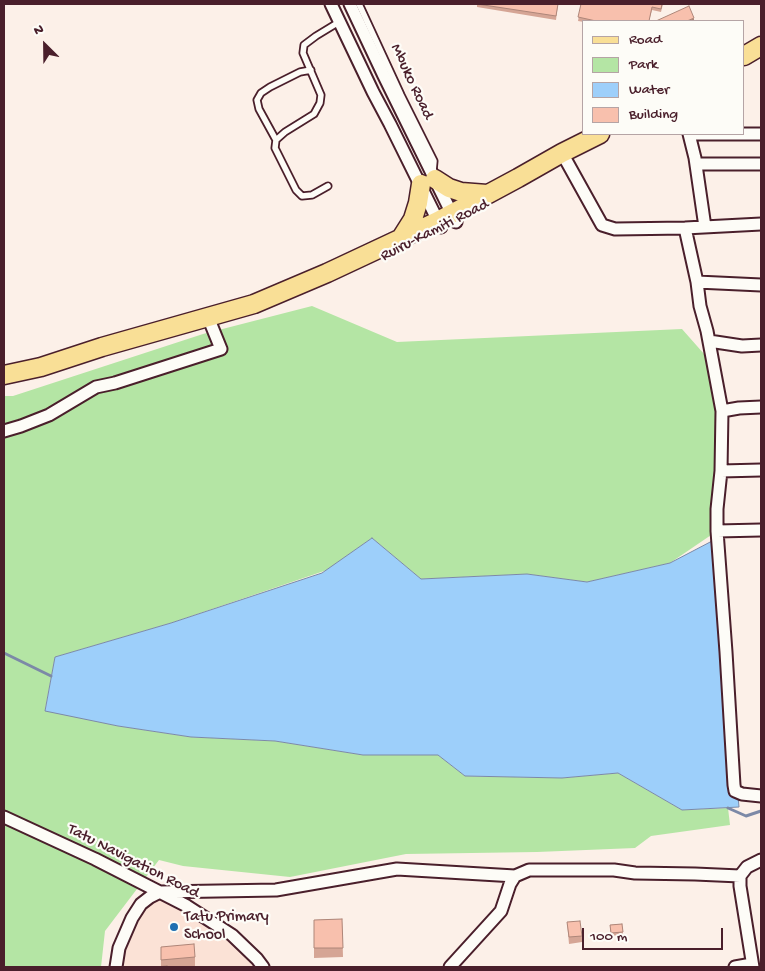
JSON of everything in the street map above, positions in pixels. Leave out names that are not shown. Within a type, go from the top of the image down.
[{"type":"main road","points":[[745,55],[761,46]]},
{"type":"main road","name":"Ruiru-Kamiti Road","points":[[4,375],[254,304],[402,238],[447,221],[501,197],[598,135]]},
{"type":"main road","name":"Ruiru-Kamiti Road","points":[[254,304],[274,301],[302,293],[344,276],[447,221],[488,194],[603,135]]},
{"type":"main road","points":[[402,238],[413,219],[426,174],[449,188],[461,192],[488,194]]},
{"type":"street","points":[[331,4],[373,92],[426,174]]},
{"type":"street","points":[[350,4],[384,76],[447,221]]},
{"type":"street","points":[[745,134],[761,134]]},
{"type":"street","points":[[690,135],[705,227]]},
{"type":"street","points":[[564,156],[602,225],[615,229],[761,224]]},
{"type":"street","points":[[696,164],[761,164]]},
{"type":"street","points":[[685,228],[722,411],[721,471],[716,509],[734,784],[735,790],[742,794],[761,796]]},
{"type":"street","points":[[697,282],[761,285]]},
{"type":"street","points":[[4,431],[49,416],[96,387],[115,383],[221,349],[208,317]]},
{"type":"street","points":[[709,341],[742,346],[761,345]]},
{"type":"street","points":[[722,411],[761,407]]},
{"type":"street","points":[[721,471],[761,470]]},
{"type":"street","points":[[717,530],[761,530]]},
{"type":"street","name":"Tatu Navigation Road","points":[[4,817],[95,859],[187,906],[232,935],[263,967]]},
{"type":"street","points":[[735,967],[752,966],[740,876],[747,868],[761,860]]},
{"type":"street","points":[[116,967],[119,948],[132,918],[141,904],[160,892],[276,890],[397,869],[514,876],[529,870],[614,870],[635,873],[740,876]]},
{"type":"street","points":[[450,967],[501,911],[514,876]]},
{"type":"lane","name":"Mbuko Road","points":[[359,4],[434,162],[426,174]]},
{"type":"lane","points":[[276,140],[285,132],[314,114],[320,103],[321,95],[304,53],[304,45],[340,22]]},
{"type":"lane","points":[[311,70],[300,72],[270,87],[261,93],[257,100],[259,108],[276,140],[275,148],[296,190],[302,196],[312,195],[328,186]]},
{"type":"shaded area","name":"Tatu Primary School","points":[[160,892],[232,935],[262,967],[119,967],[132,918]]},
{"type":"green space","points":[[312,306],[397,342],[682,329],[712,363],[721,457],[717,531],[670,563],[587,582],[527,574],[421,579],[372,538],[327,570],[171,623],[55,657],[45,710],[118,726],[191,737],[275,741],[363,755],[438,755],[465,776],[562,778],[618,773],[682,810],[728,808],[730,825],[651,836],[635,848],[406,854],[290,877],[183,866],[159,860],[105,931],[101,967],[4,967],[4,396],[13,396],[203,334]]},
{"type":"water","points":[[372,538],[421,579],[527,574],[587,582],[670,563],[714,540],[739,807],[682,810],[618,773],[562,778],[465,776],[438,755],[363,755],[275,741],[191,737],[118,726],[45,711],[55,657],[171,623],[322,573]]},
{"type":"building","points":[[477,4],[558,4],[556,16]]},
{"type":"building","points":[[581,4],[662,4],[661,9],[652,7],[649,20],[592,20],[578,17]]},
{"type":"building","points":[[689,6],[694,18],[689,20],[658,20]]},
{"type":"building","points":[[342,919],[343,948],[314,948],[314,920]]},
{"type":"building","points":[[580,921],[582,936],[569,937],[567,922]]},
{"type":"building","points":[[622,924],[623,932],[611,933],[610,925]]},
{"type":"building","points":[[194,944],[195,957],[161,960],[161,947]]},
{"type":"waterway","points":[[4,653],[51,676]]},
{"type":"waterway","points":[[728,808],[746,816],[761,811]]},
{"type":"place","name":"Tatu Primary School","points":[[174,927]]}]
